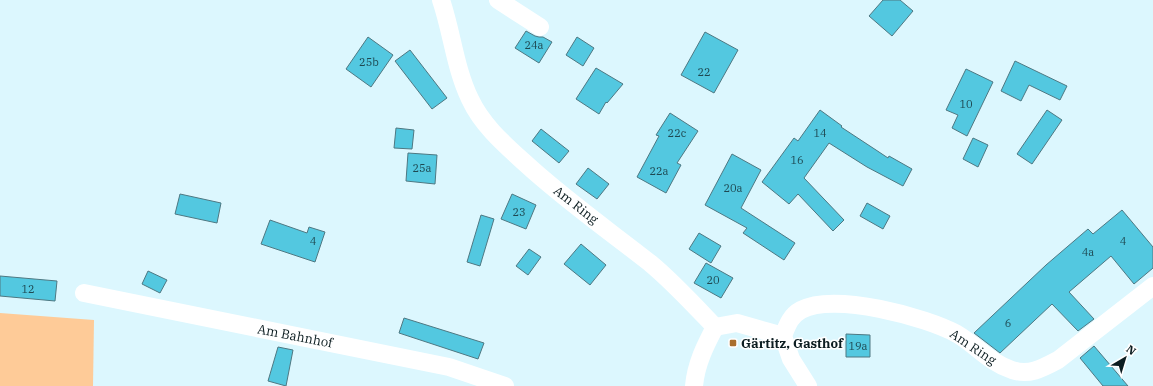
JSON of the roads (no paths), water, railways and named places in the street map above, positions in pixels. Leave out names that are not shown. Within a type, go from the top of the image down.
[{"type":"street","name":"Am Ring","points":[[441,0],[462,78],[470,99],[485,123],[506,146],[536,173],[667,278],[715,327]]},
{"type":"street","points":[[498,0],[540,27]]},
{"type":"street","name":"Am Ring","points":[[783,336],[790,319],[802,310],[815,306],[835,304],[876,308],[936,324],[958,335],[995,363],[1013,371],[1028,372],[1043,368],[1058,360],[1153,286]]},
{"type":"street","name":"Am Bahnhof","points":[[84,293],[449,366],[505,386]]},
{"type":"street","points":[[694,386],[700,357],[715,327],[737,323],[783,336],[792,359],[808,386]]},
{"type":"place","name":"Gärtitz, Gasthof","points":[[733,343]]}]
